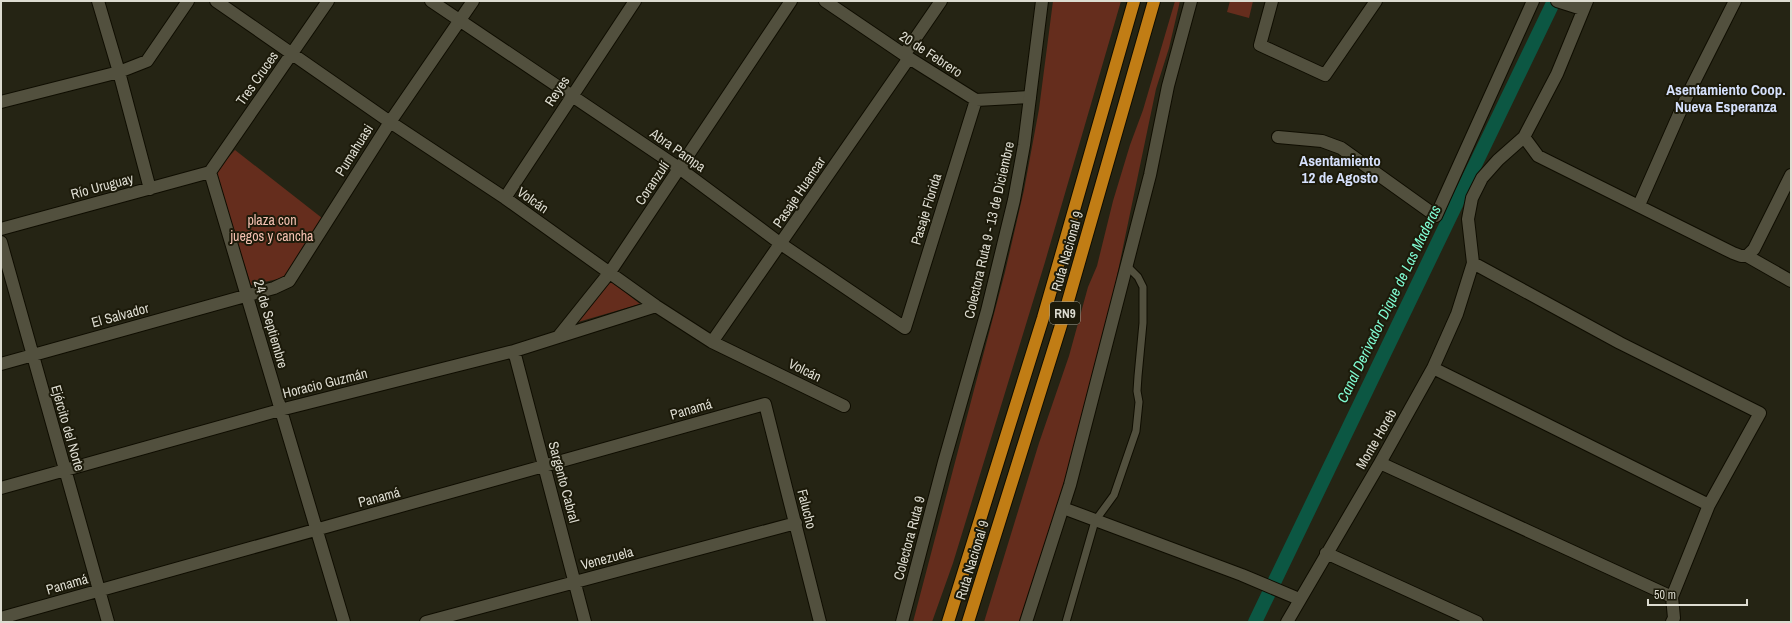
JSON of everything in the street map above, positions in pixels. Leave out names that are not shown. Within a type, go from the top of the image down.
[{"type":"highway","name":"Ruta Nacional 9","points":[[948,622],[1045,310],[1134,1]]},
{"type":"highway","name":"Ruta Nacional 9","points":[[968,622],[1062,322],[1154,1]]},
{"type":"street","points":[[98,1],[119,72],[150,189]]},
{"type":"street","points":[[1,102],[119,72],[147,60],[188,1]]},
{"type":"street","name":"Volcán","points":[[216,1],[390,122],[505,198],[656,306],[712,342],[844,406]]},
{"type":"street","name":"Tres Cruces","points":[[210,172],[328,1]]},
{"type":"street","name":"Abra Pampa","points":[[431,1],[680,168],[782,244],[905,328]]},
{"type":"street","name":"Pumahuasi","points":[[247,296],[274,288],[289,281],[390,122],[458,20],[473,1]]},
{"type":"street","name":"Reyes","points":[[505,198],[635,1]]},
{"type":"street","name":"Coranzulí","points":[[558,337],[610,272],[791,1]]},
{"type":"street","name":"20 de Febrero","points":[[825,1],[906,56],[976,100]]},
{"type":"street","name":"Pasaje Huancar","points":[[712,342],[782,244],[941,1]]},
{"type":"street","name":"Colectora Ruta 9 - 13 de Diciembre","points":[[944,462],[986,312],[1014,200],[1024,145],[1042,1]]},
{"type":"street","points":[[1026,622],[1063,508],[1150,175],[1168,86],[1190,1]]},
{"type":"street","points":[[1272,1],[1260,45],[1324,75],[1373,2]]},
{"type":"street","points":[[1278,137],[1322,141],[1341,148],[1436,216],[1533,1]]},
{"type":"street","points":[[1639,205],[1687,96],[1735,1]]},
{"type":"street","points":[[1559,2],[1584,5],[1557,74],[1524,137],[1498,160],[1482,178],[1472,198],[1468,219],[1473,263],[1620,343],[1760,413],[1709,505],[1672,597],[1674,618],[1672,622]]},
{"type":"street","points":[[976,100],[1030,98]]},
{"type":"street","name":"Pasaje Florida","points":[[905,328],[976,100]]},
{"type":"street","points":[[1524,137],[1538,156],[1733,253],[1741,256],[1747,256],[1791,282]]},
{"type":"street","name":"Río Uruguay","points":[[1,229],[210,172]]},
{"type":"street","name":"24 de Septiembre","points":[[210,172],[344,622]]},
{"type":"street","points":[[1747,256],[1754,249],[1791,175]]},
{"type":"street","name":"Ejército del Norte","points":[[1,242],[108,622]]},
{"type":"street","name":"Monte Horeb","points":[[1287,622],[1326,552],[1380,464],[1433,368],[1457,314],[1473,263]]},
{"type":"street","name":"El Salvador","points":[[1,364],[247,296]]},
{"type":"street","name":"Horacio Guzmán","points":[[1,488],[280,410],[514,351],[656,306]]},
{"type":"street","name":"Sargento Cabral","points":[[514,351],[585,622]]},
{"type":"street","points":[[1433,368],[1709,505]]},
{"type":"street","name":"Panamá","points":[[1,618],[765,404]]},
{"type":"street","name":"Falucho","points":[[765,404],[820,622]]},
{"type":"street","name":"Colectora Ruta 9","points":[[902,622],[944,462]]},
{"type":"street","points":[[1380,464],[1672,597]]},
{"type":"street","points":[[1063,508],[1242,575],[1299,600]]},
{"type":"street","name":"Venezuela","points":[[426,622],[796,523]]},
{"type":"street","points":[[1326,552],[1477,622]]},
{"type":"lane","points":[[1066,622],[1095,521],[1114,495],[1136,432],[1139,402],[1137,383],[1143,323],[1143,287],[1138,277],[1126,264]]},
{"type":"green space","points":[[1053,1],[1121,1],[1045,262],[953,563],[932,622],[913,622],[1005,272],[1024,190],[1039,109]]},
{"type":"green space","points":[[1175,1],[1180,1],[1169,48],[1156,89],[1103,343],[1078,441],[1022,622],[984,622],[1039,443],[1069,356],[1088,287],[1097,266],[1113,201],[1130,145],[1143,110]]},
{"type":"green space","points":[[1230,1],[1253,1],[1249,18],[1227,12]]},
{"type":"green space","name":"plaza con juegos y cancha","points":[[235,150],[322,218],[287,277],[251,285],[215,172]]},
{"type":"green space","points":[[611,281],[640,304],[578,322]]},
{"type":"waterway","name":"Canal Derivador Dique de Las Maderas","points":[[1255,622],[1554,1]]},
{"type":"district","name":"Asentamiento Coop. Nueva Esperanza","points":[[1726,98]]},
{"type":"district","name":"Asentamiento 12 de Agosto","points":[[1340,170]]}]
